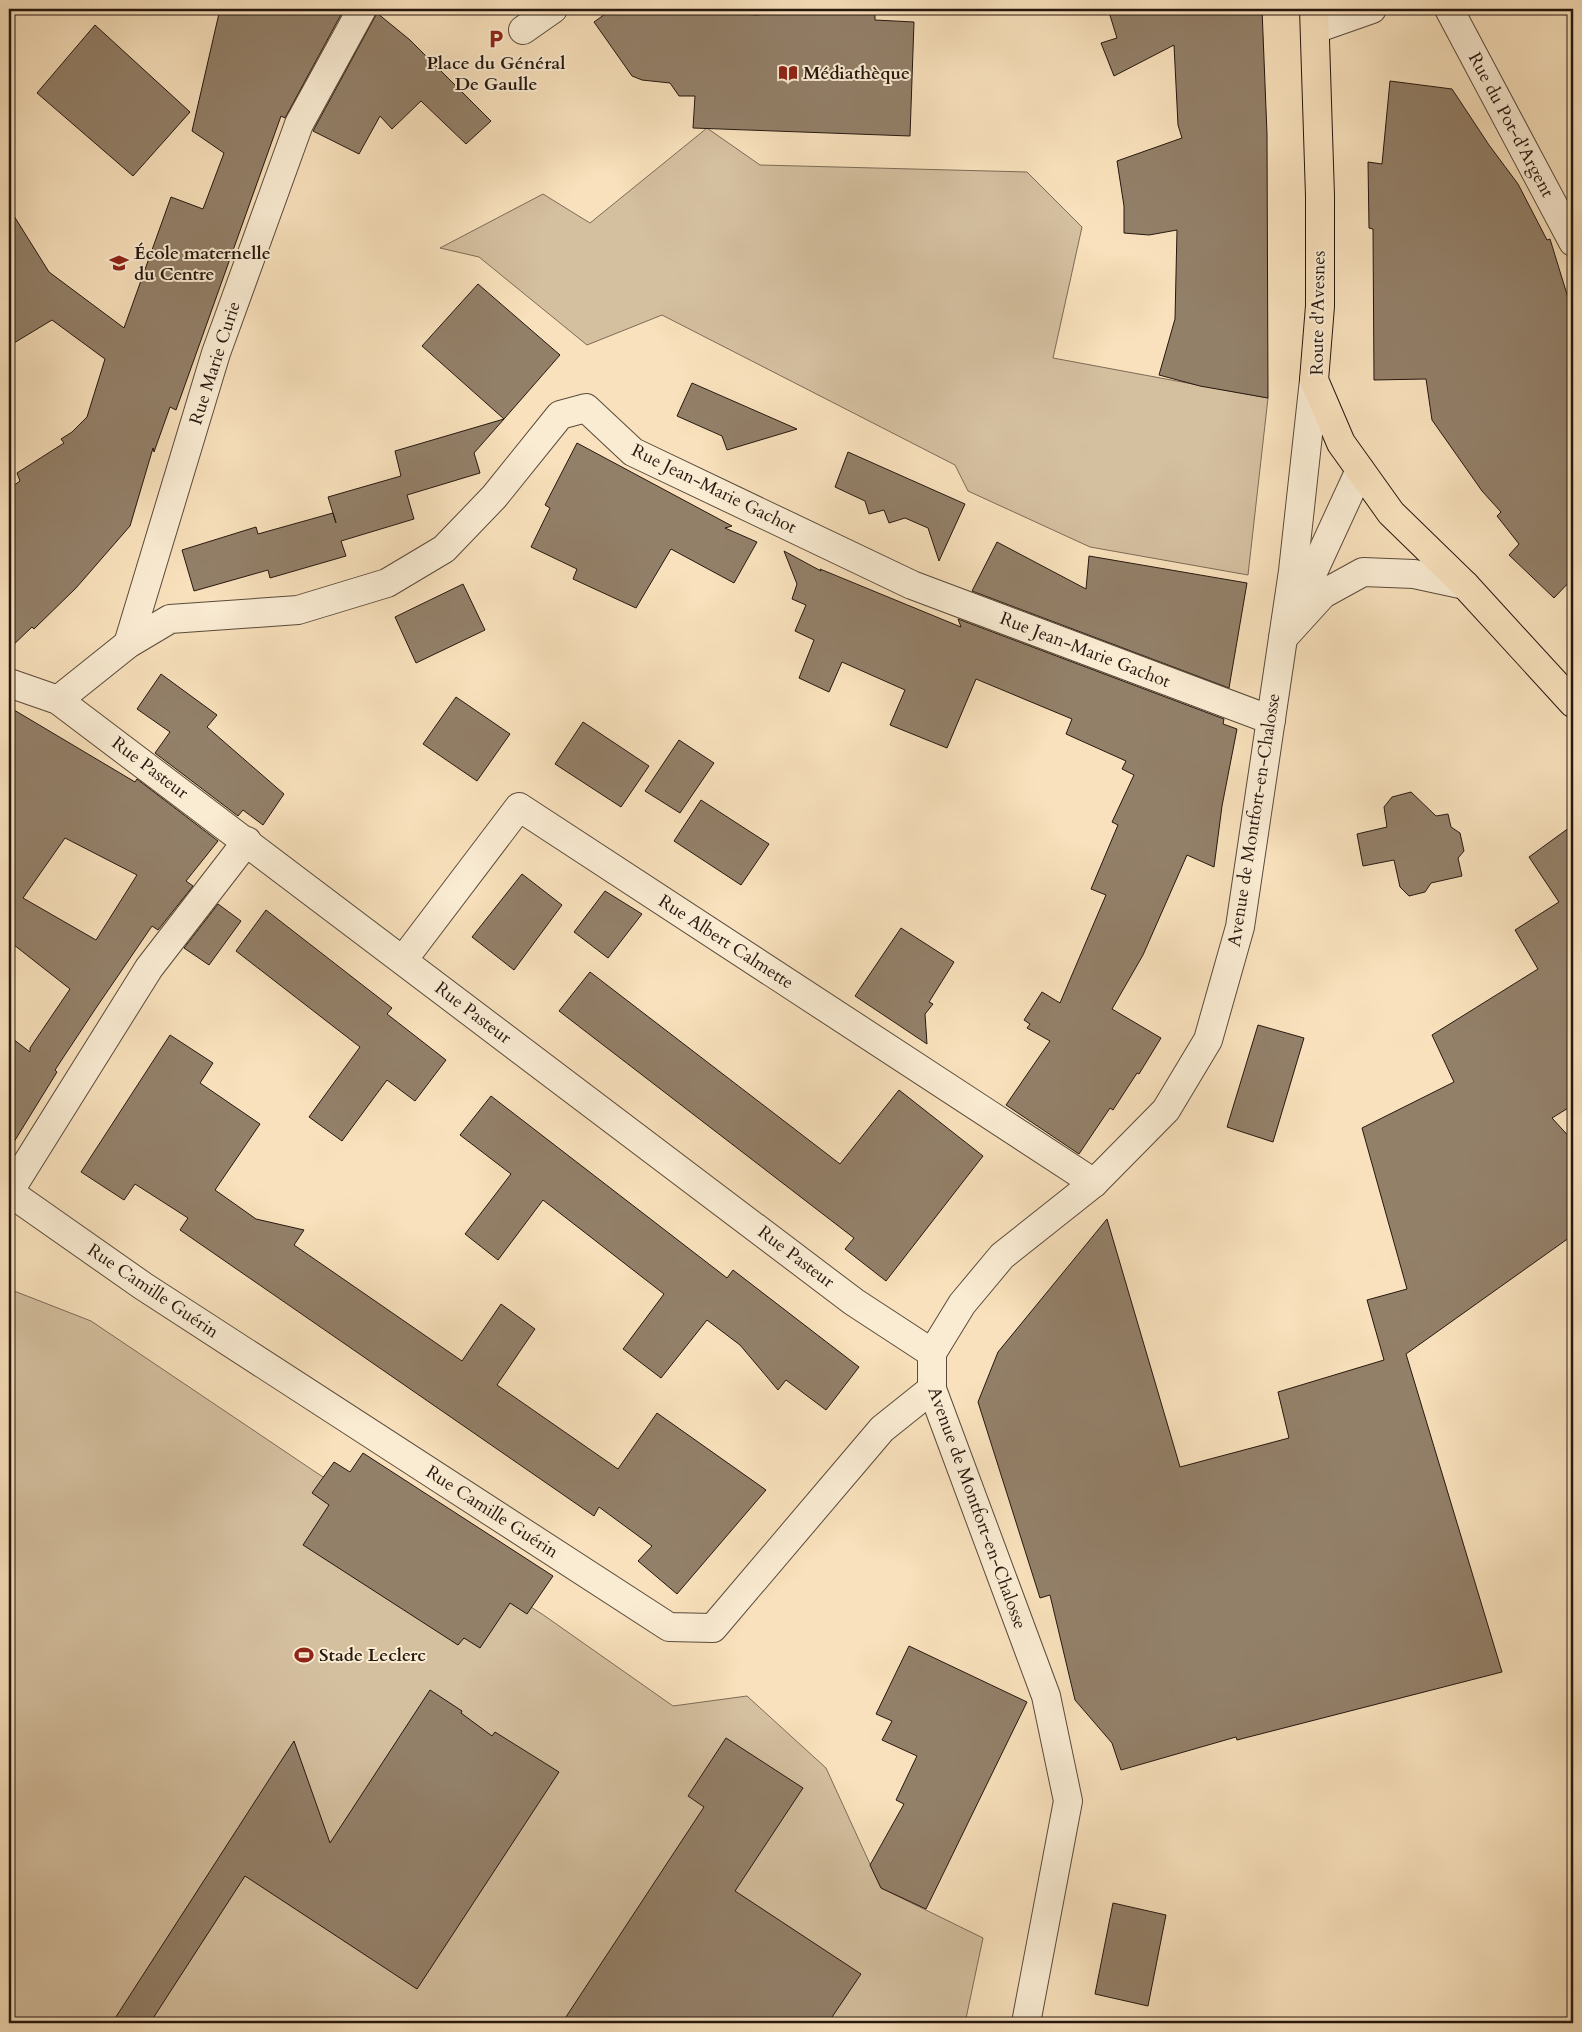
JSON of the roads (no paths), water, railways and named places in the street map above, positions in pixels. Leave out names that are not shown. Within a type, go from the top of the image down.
[{"type":"main road","name":"Route d'Avesnes","points":[[1315,19],[1320,196],[1320,306],[1314,380],[1341,443],[1391,513],[1466,585],[1573,702]]},
{"type":"street","name":"Rue Marie Curie","points":[[128,644],[216,353],[299,124],[362,9]]},
{"type":"street","points":[[523,30],[553,9]]},
{"type":"street","points":[[1315,19],[1372,9]]},
{"type":"street","name":"Rue du Pot-d'Argent","points":[[1448,9],[1573,242]]},
{"type":"street","name":"Avenue de Montfort-en-Chalosse","points":[[1026,2023],[1068,1802],[1046,1696],[932,1389],[932,1353],[962,1304],[1002,1256],[1094,1183],[1166,1110],[1208,1040],[1240,927],[1293,571],[1314,380]]},
{"type":"street","name":"Rue Jean-Marie Gachot","points":[[58,700],[128,644],[170,619],[298,610],[387,583],[444,549],[494,497],[560,415],[586,408],[633,452],[912,585],[1271,720]]},
{"type":"street","points":[[1283,638],[1360,470]]},
{"type":"street","points":[[1283,638],[1323,594],[1363,572],[1414,574],[1466,585]]},
{"type":"street","name":"Rue Pasteur","points":[[9,683],[58,700],[247,841],[854,1302],[932,1353]]},
{"type":"street","name":"Rue Albert Calmette","points":[[402,960],[519,807],[1094,1183]]},
{"type":"street","name":"Rue Camille Guérin","points":[[247,841],[149,968],[9,1192],[143,1286],[669,1627],[713,1628],[882,1429],[932,1389]]},
{"type":"place","name":"Place du Général De Gaulle","points":[[496,39]]},
{"type":"place","name":"Médiathèque","points":[[788,73]]},
{"type":"place","name":"École maternelle du Centre","points":[[119,263]]},
{"type":"place","name":"Stade Leclerc","points":[[304,1655]]}]
